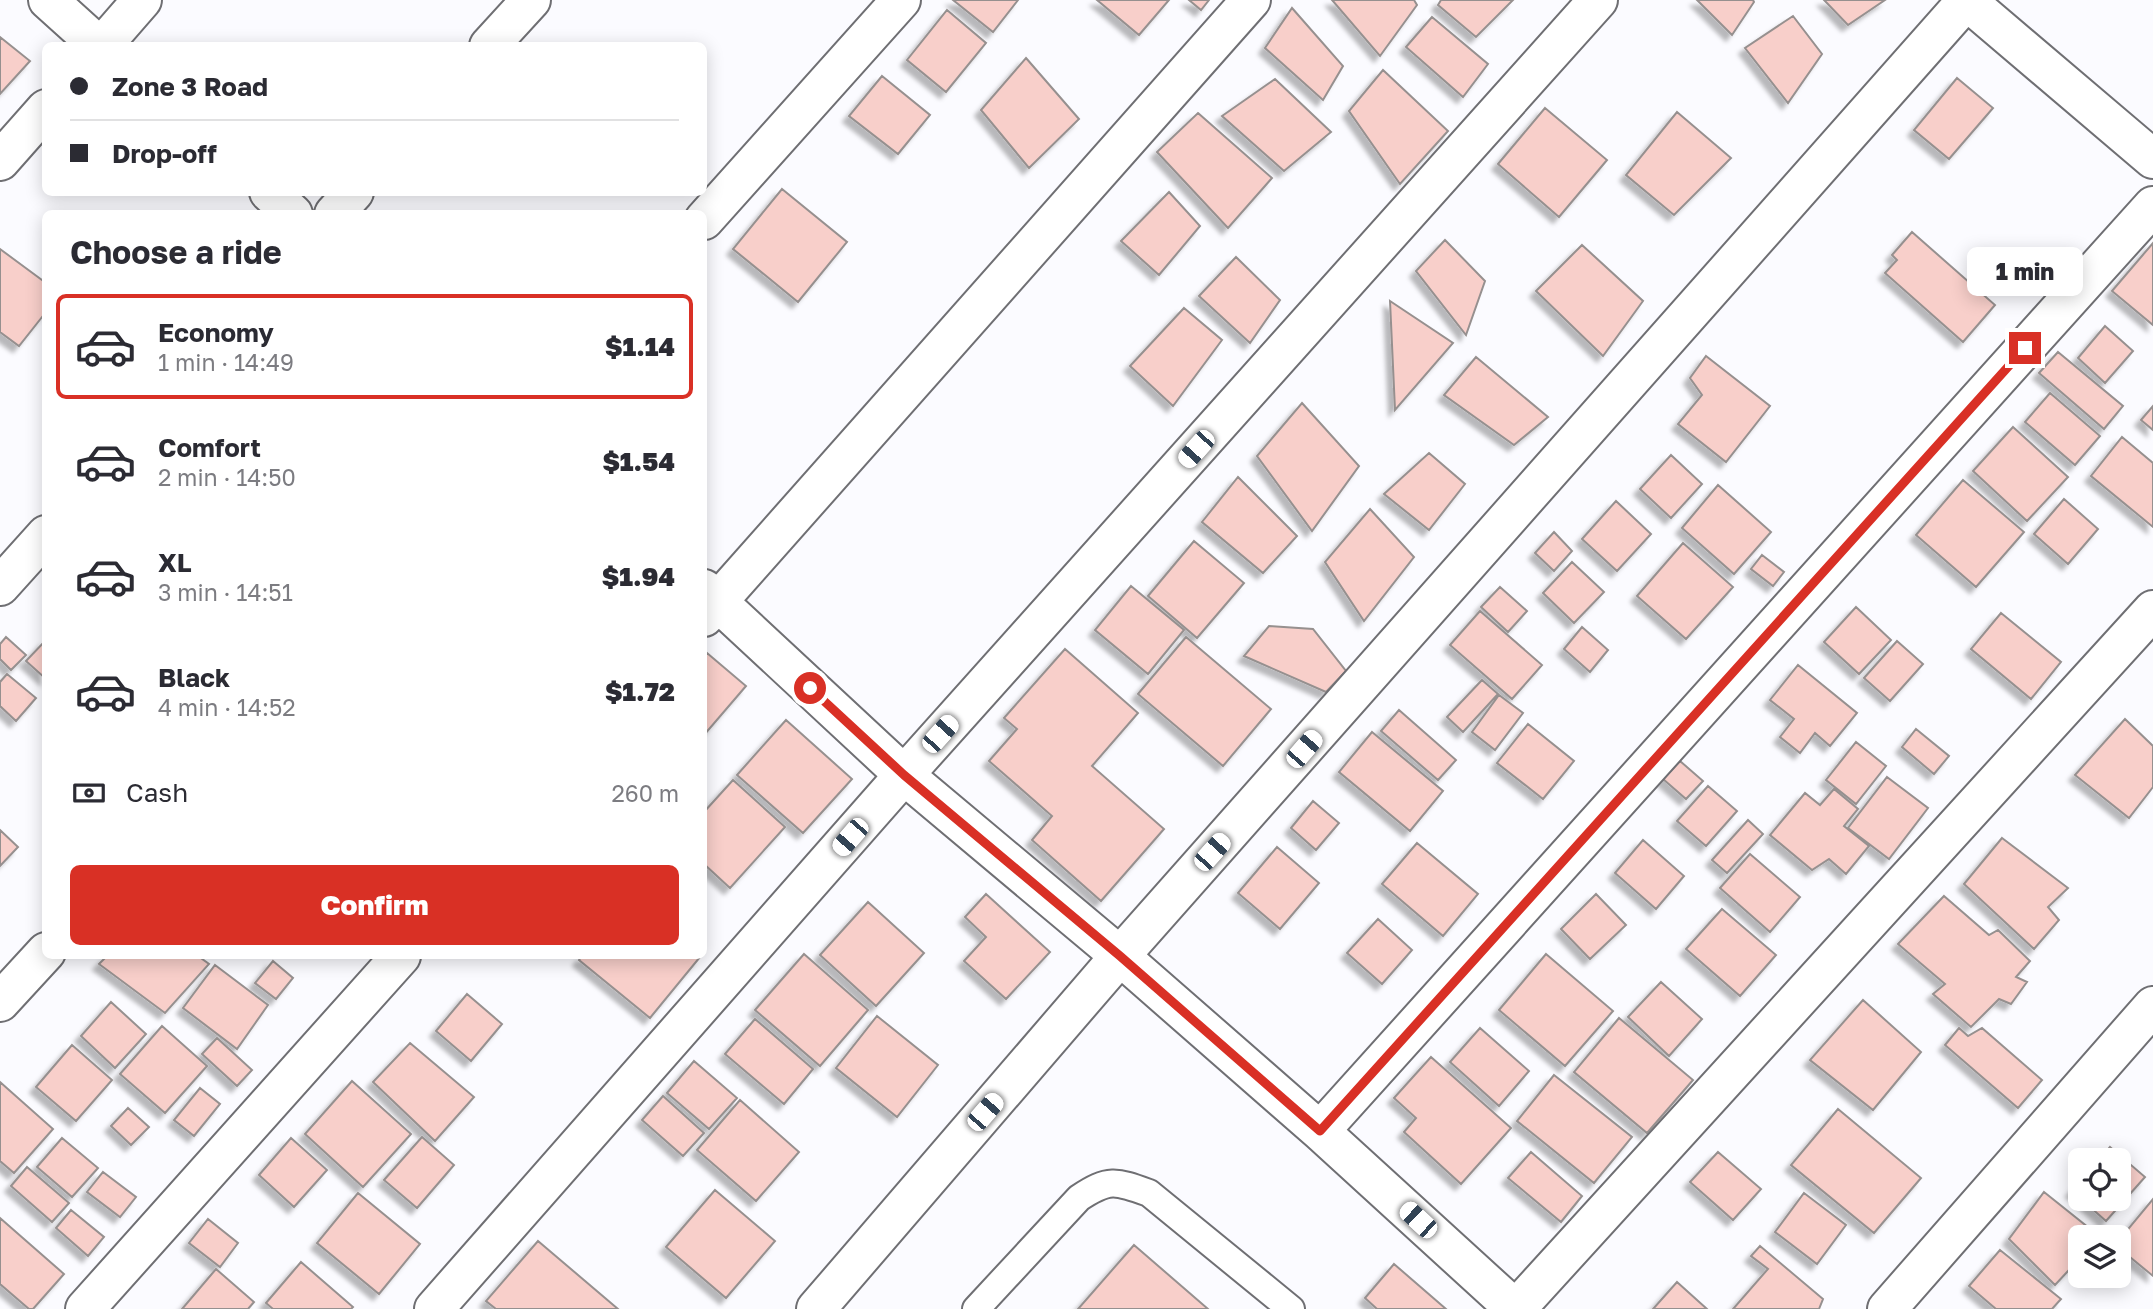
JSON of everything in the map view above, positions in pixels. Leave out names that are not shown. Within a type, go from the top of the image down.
[{"type":"street","points":[[48,0],[95,42]]},
{"type":"street","points":[[104,42],[142,0]]},
{"type":"street","points":[[493,42],[531,0]]},
{"type":"street","points":[[707,217],[901,0]]},
{"type":"street","points":[[1251,0],[708,603],[904,775],[1120,956],[1320,1131],[1516,1309],[2153,610]]},
{"type":"street","points":[[434,1309],[904,775],[1598,0]]},
{"type":"street","points":[[816,1309],[1120,956],[1967,0],[2153,159]]},
{"type":"street","points":[[0,161],[42,114]]},
{"type":"street","points":[[273,196],[289,210]]},
{"type":"street","points":[[338,210],[350,196]]},
{"type":"street","points":[[1320,1131],[2153,206]]},
{"type":"street","points":[[0,586],[42,540]]},
{"type":"street","points":[[0,1002],[42,956]]},
{"type":"street","points":[[85,1309],[398,959]]},
{"type":"street","points":[[1887,1309],[2153,1006]]},
{"type":"lane","points":[[975,1309],[1079,1198],[1097,1186],[1122,1183],[1149,1193],[1291,1309]]},
{"type":"building","points":[[953,0],[1018,0],[993,32]]},
{"type":"building","points":[[1097,0],[1169,0],[1139,35]]},
{"type":"building","points":[[1189,0],[1209,0],[1201,10]]},
{"type":"building","points":[[1332,0],[1414,0],[1417,5],[1380,56]]},
{"type":"building","points":[[1441,0],[1513,0],[1476,37],[1438,5]]},
{"type":"building","points":[[1697,0],[1753,0],[1754,2],[1732,35]]},
{"type":"building","points":[[1824,0],[1885,0],[1848,25]]},
{"type":"building","points":[[1292,8],[1343,66],[1323,100],[1265,48]]},
{"type":"building","points":[[947,10],[986,43],[946,92],[907,60]]},
{"type":"building","points":[[1793,16],[1822,54],[1788,103],[1745,48]]},
{"type":"building","points":[[1432,17],[1488,64],[1463,97],[1406,47]]},
{"type":"building","points":[[0,37],[30,61],[0,94]]},
{"type":"building","points":[[1026,58],[1079,119],[1029,168],[981,110]]},
{"type":"building","points":[[1383,70],[1448,131],[1400,184],[1349,111]]},
{"type":"building","points":[[882,76],[930,115],[898,154],[849,116]]},
{"type":"building","points":[[1957,78],[1993,108],[1949,159],[1914,130]]},
{"type":"building","points":[[1275,79],[1331,132],[1284,171],[1222,116]]},
{"type":"building","points":[[1545,108],[1607,160],[1559,217],[1498,164]]},
{"type":"building","points":[[1677,112],[1731,158],[1674,215],[1626,175]]},
{"type":"building","points":[[1198,113],[1272,178],[1228,228],[1157,152]]},
{"type":"building","points":[[782,189],[847,242],[798,302],[733,249]]},
{"type":"building","points":[[1169,192],[1200,226],[1159,275],[1121,241]]},
{"type":"building","points":[[1912,232],[1995,305],[1963,342],[1885,273],[1897,260],[1892,255]]},
{"type":"building","points":[[1445,240],[1485,281],[1466,335],[1416,271]]},
{"type":"building","points":[[2153,243],[2153,325],[2112,291]]},
{"type":"building","points":[[1582,245],[1643,301],[1603,356],[1536,291]]},
{"type":"building","points":[[0,249],[42,280],[42,317],[19,346],[0,332]]},
{"type":"building","points":[[1236,257],[1280,300],[1250,343],[1199,296]]},
{"type":"building","points":[[1390,301],[1453,343],[1395,410]]},
{"type":"building","points":[[1184,308],[1222,340],[1173,406],[1130,366]]},
{"type":"building","points":[[2105,326],[2133,351],[2105,383],[2078,358]]},
{"type":"building","points":[[2058,352],[2123,406],[2104,429],[2039,373]]},
{"type":"building","points":[[1706,356],[1770,406],[1726,462],[1678,424],[1702,395],[1690,378]]},
{"type":"building","points":[[1476,357],[1548,417],[1514,445],[1444,395]]},
{"type":"building","points":[[2050,393],[2100,436],[2075,465],[2025,422]]},
{"type":"building","points":[[1302,403],[1359,466],[1312,531],[1257,456]]},
{"type":"building","points":[[2153,406],[2153,430],[2141,420]]},
{"type":"building","points":[[2013,427],[2068,477],[2027,521],[1973,471]]},
{"type":"building","points":[[2122,437],[2153,463],[2153,527],[2091,476]]},
{"type":"building","points":[[1429,453],[1465,484],[1429,530],[1384,494]]},
{"type":"building","points":[[1671,455],[1702,484],[1671,518],[1640,489]]},
{"type":"building","points":[[1238,477],[1297,536],[1263,573],[1202,522]]},
{"type":"building","points":[[1963,480],[2024,532],[1976,587],[1916,535]]},
{"type":"building","points":[[1718,485],[1771,532],[1734,574],[1682,528]]},
{"type":"building","points":[[2064,499],[2098,529],[2068,564],[2034,534]]},
{"type":"building","points":[[1616,501],[1651,534],[1617,571],[1582,539]]},
{"type":"building","points":[[1370,509],[1414,557],[1364,621],[1325,562]]},
{"type":"building","points":[[1554,532],[1572,551],[1554,571],[1535,553]]},
{"type":"building","points":[[1194,541],[1244,583],[1197,638],[1148,596]]},
{"type":"building","points":[[1683,543],[1733,587],[1686,639],[1637,596]]},
{"type":"building","points":[[1762,555],[1784,572],[1773,586],[1751,569]]},
{"type":"building","points":[[1572,562],[1604,592],[1574,623],[1543,593]]},
{"type":"building","points":[[1131,586],[1184,630],[1148,674],[1095,630]]},
{"type":"building","points":[[1500,587],[1527,611],[1508,632],[1481,607]]},
{"type":"building","points":[[1856,607],[1891,640],[1859,674],[1824,642]]},
{"type":"building","points":[[1480,611],[1542,665],[1512,699],[1450,645]]},
{"type":"building","points":[[2001,613],[2061,662],[2031,699],[1971,649]]},
{"type":"building","points":[[1269,626],[1313,629],[1346,671],[1326,692],[1244,656]]},
{"type":"building","points":[[1582,627],[1608,650],[1590,672],[1564,649]]},
{"type":"building","points":[[6,637],[26,655],[11,670],[0,659],[0,644]]},
{"type":"building","points":[[1186,637],[1271,709],[1223,766],[1138,694]]},
{"type":"building","points":[[1897,641],[1923,664],[1890,701],[1864,678]]},
{"type":"building","points":[[42,644],[42,675],[26,661]]},
{"type":"building","points":[[1065,649],[1138,713],[1092,766],[1164,829],[1101,901],[1032,840],[1052,816],[989,761],[1017,729],[1004,718]]},
{"type":"building","points":[[707,653],[746,686],[707,732]]},
{"type":"building","points":[[1798,665],[1857,713],[1830,746],[1815,733],[1800,753],[1780,737],[1794,719],[1770,700]]},
{"type":"building","points":[[7,674],[36,698],[16,721],[0,706],[0,682]]},
{"type":"building","points":[[1482,680],[1498,694],[1463,732],[1447,717]]},
{"type":"building","points":[[1499,695],[1523,713],[1495,750],[1472,732]]},
{"type":"building","points":[[1399,710],[1456,760],[1438,780],[1381,731]]},
{"type":"building","points":[[2125,719],[2153,746],[2153,787],[2129,818],[2075,775]]},
{"type":"building","points":[[786,720],[852,779],[803,833],[737,775]]},
{"type":"building","points":[[1528,724],[1574,761],[1543,799],[1497,763]]},
{"type":"building","points":[[1916,729],[1949,756],[1934,774],[1902,747]]},
{"type":"building","points":[[1372,732],[1443,791],[1410,831],[1339,772]]},
{"type":"building","points":[[1856,742],[1886,766],[1856,804],[1826,780]]},
{"type":"building","points":[[1680,761],[1703,781],[1686,799],[1663,779]]},
{"type":"building","points":[[1887,777],[1928,808],[1889,859],[1848,828]]},
{"type":"building","points":[[733,780],[785,827],[730,888],[707,867],[707,809]]},
{"type":"building","points":[[1708,786],[1737,811],[1706,846],[1677,821]]},
{"type":"building","points":[[1834,789],[1858,809],[1844,826],[1869,846],[1846,874],[1829,859],[1812,870],[1770,835],[1805,793],[1820,805]]},
{"type":"building","points":[[1313,801],[1339,823],[1316,850],[1291,828]]},
{"type":"building","points":[[1748,820],[1763,834],[1727,873],[1712,860]]},
{"type":"building","points":[[0,830],[18,847],[0,866]]},
{"type":"building","points":[[2002,838],[2068,888],[2048,907],[2059,920],[2034,949],[1964,884]]},
{"type":"building","points":[[1643,840],[1684,876],[1656,909],[1615,873]]},
{"type":"building","points":[[1417,843],[1478,894],[1443,936],[1382,884]]},
{"type":"building","points":[[1277,847],[1319,883],[1280,929],[1238,893]]},
{"type":"building","points":[[1750,854],[1800,897],[1770,932],[1720,888]]},
{"type":"building","points":[[986,894],[1050,952],[1006,999],[964,961],[986,937],[965,917]]},
{"type":"building","points":[[1596,894],[1626,925],[1590,959],[1561,929]]},
{"type":"building","points":[[1944,896],[1989,935],[1998,930],[2030,961],[2016,977],[2027,982],[2011,1004],[1999,999],[1971,1027],[1933,994],[1945,984],[1898,944]]},
{"type":"building","points":[[868,902],[924,953],[876,1006],[820,955]]},
{"type":"building","points":[[1722,909],[1776,955],[1740,996],[1686,949]]},
{"type":"building","points":[[1378,919],[1412,950],[1382,984],[1347,953]]},
{"type":"building","points":[[804,954],[868,1010],[820,1066],[755,1010]]},
{"type":"building","points":[[1546,954],[1613,1011],[1565,1066],[1499,1010]]},
{"type":"building","points":[[104,959],[202,959],[209,964],[165,1013],[99,964]]},
{"type":"building","points":[[580,959],[698,959],[650,1018]]},
{"type":"building","points":[[273,961],[293,978],[276,999],[255,983]]},
{"type":"building","points":[[215,965],[268,1005],[237,1049],[183,1008]]},
{"type":"building","points":[[1661,982],[1702,1019],[1669,1056],[1628,1017]]},
{"type":"building","points":[[467,994],[502,1024],[471,1061],[436,1031]]},
{"type":"building","points":[[1863,1000],[1921,1052],[1873,1110],[1810,1060]]},
{"type":"building","points":[[111,1002],[146,1034],[115,1068],[81,1036]]},
{"type":"building","points":[[877,1016],[938,1065],[897,1117],[836,1068]]},
{"type":"building","points":[[1619,1018],[1693,1080],[1647,1133],[1574,1072]]},
{"type":"building","points":[[755,1019],[813,1069],[784,1104],[725,1054]]},
{"type":"building","points":[[162,1026],[207,1066],[165,1113],[120,1074]]},
{"type":"building","points":[[1480,1028],[1529,1071],[1499,1106],[1450,1062]]},
{"type":"building","points":[[1959,1028],[1968,1036],[1982,1028],[2042,1080],[2018,1108],[1945,1045]]},
{"type":"building","points":[[217,1038],[252,1070],[237,1086],[202,1054]]},
{"type":"building","points":[[410,1043],[474,1097],[435,1141],[373,1082]]},
{"type":"building","points":[[72,1045],[112,1080],[76,1121],[36,1087]]},
{"type":"building","points":[[1431,1057],[1511,1128],[1461,1184],[1404,1132],[1416,1118],[1394,1098]]},
{"type":"building","points":[[694,1061],[737,1098],[709,1129],[667,1093]]},
{"type":"building","points":[[1554,1075],[1632,1137],[1594,1183],[1517,1121]]},
{"type":"building","points":[[352,1081],[411,1134],[363,1187],[305,1134]]},
{"type":"building","points":[[0,1082],[53,1129],[14,1173],[0,1161]]},
{"type":"building","points":[[200,1088],[220,1104],[194,1136],[174,1120]]},
{"type":"building","points":[[663,1096],[704,1133],[683,1156],[642,1120]]},
{"type":"building","points":[[740,1100],[799,1152],[756,1201],[697,1150]]},
{"type":"building","points":[[128,1108],[149,1127],[131,1145],[111,1126]]},
{"type":"building","points":[[1838,1109],[1921,1178],[1874,1233],[1791,1165]]},
{"type":"building","points":[[422,1137],[454,1165],[417,1208],[384,1180]]},
{"type":"building","points":[[62,1138],[98,1168],[72,1197],[37,1167]]},
{"type":"building","points":[[291,1138],[327,1170],[294,1207],[259,1175]]},
{"type":"building","points":[[1531,1152],[1582,1196],[1561,1222],[1508,1178]]},
{"type":"building","points":[[1718,1152],[1761,1189],[1733,1220],[1690,1182]]},
{"type":"building","points":[[2131,1165],[2145,1177],[2131,1193]]},
{"type":"building","points":[[27,1167],[69,1203],[52,1222],[11,1186]]},
{"type":"building","points":[[103,1172],[136,1197],[120,1217],[87,1192]]},
{"type":"building","points":[[715,1190],[775,1241],[726,1298],[666,1247]]},
{"type":"building","points":[[2044,1192],[2085,1225],[2068,1225],[2068,1271],[2055,1285],[2009,1239]]},
{"type":"building","points":[[358,1193],[420,1244],[379,1294],[317,1243]]},
{"type":"building","points":[[1804,1193],[1846,1225],[1817,1264],[1775,1232]]},
{"type":"building","points":[[2153,1199],[2153,1276],[2131,1258],[2131,1226]]},
{"type":"building","points":[[71,1210],[104,1237],[88,1256],[56,1228]]},
{"type":"building","points":[[2095,1211],[2115,1211],[2106,1221]]},
{"type":"building","points":[[0,1218],[64,1274],[33,1309],[29,1309],[0,1284]]},
{"type":"building","points":[[208,1219],[238,1243],[220,1267],[189,1243]]},
{"type":"building","points":[[538,1241],[618,1309],[496,1309],[486,1301]]},
{"type":"building","points":[[1134,1245],[1208,1309],[1078,1309]]},
{"type":"building","points":[[1760,1246],[1823,1299],[1819,1309],[1733,1309],[1768,1269],[1751,1256]]},
{"type":"building","points":[[2000,1250],[2061,1299],[2052,1309],[1996,1309],[1969,1286]]},
{"type":"building","points":[[301,1262],[353,1307],[273,1309],[266,1303]]},
{"type":"building","points":[[1394,1264],[1446,1309],[1377,1309],[1365,1298]]},
{"type":"building","points":[[216,1269],[254,1302],[248,1309],[182,1309]]},
{"type":"building","points":[[1677,1282],[1707,1309],[1653,1309]]},
{"type":"route","points":[[810,688],[904,775],[1120,956],[1320,1131],[2025,348]]}]
